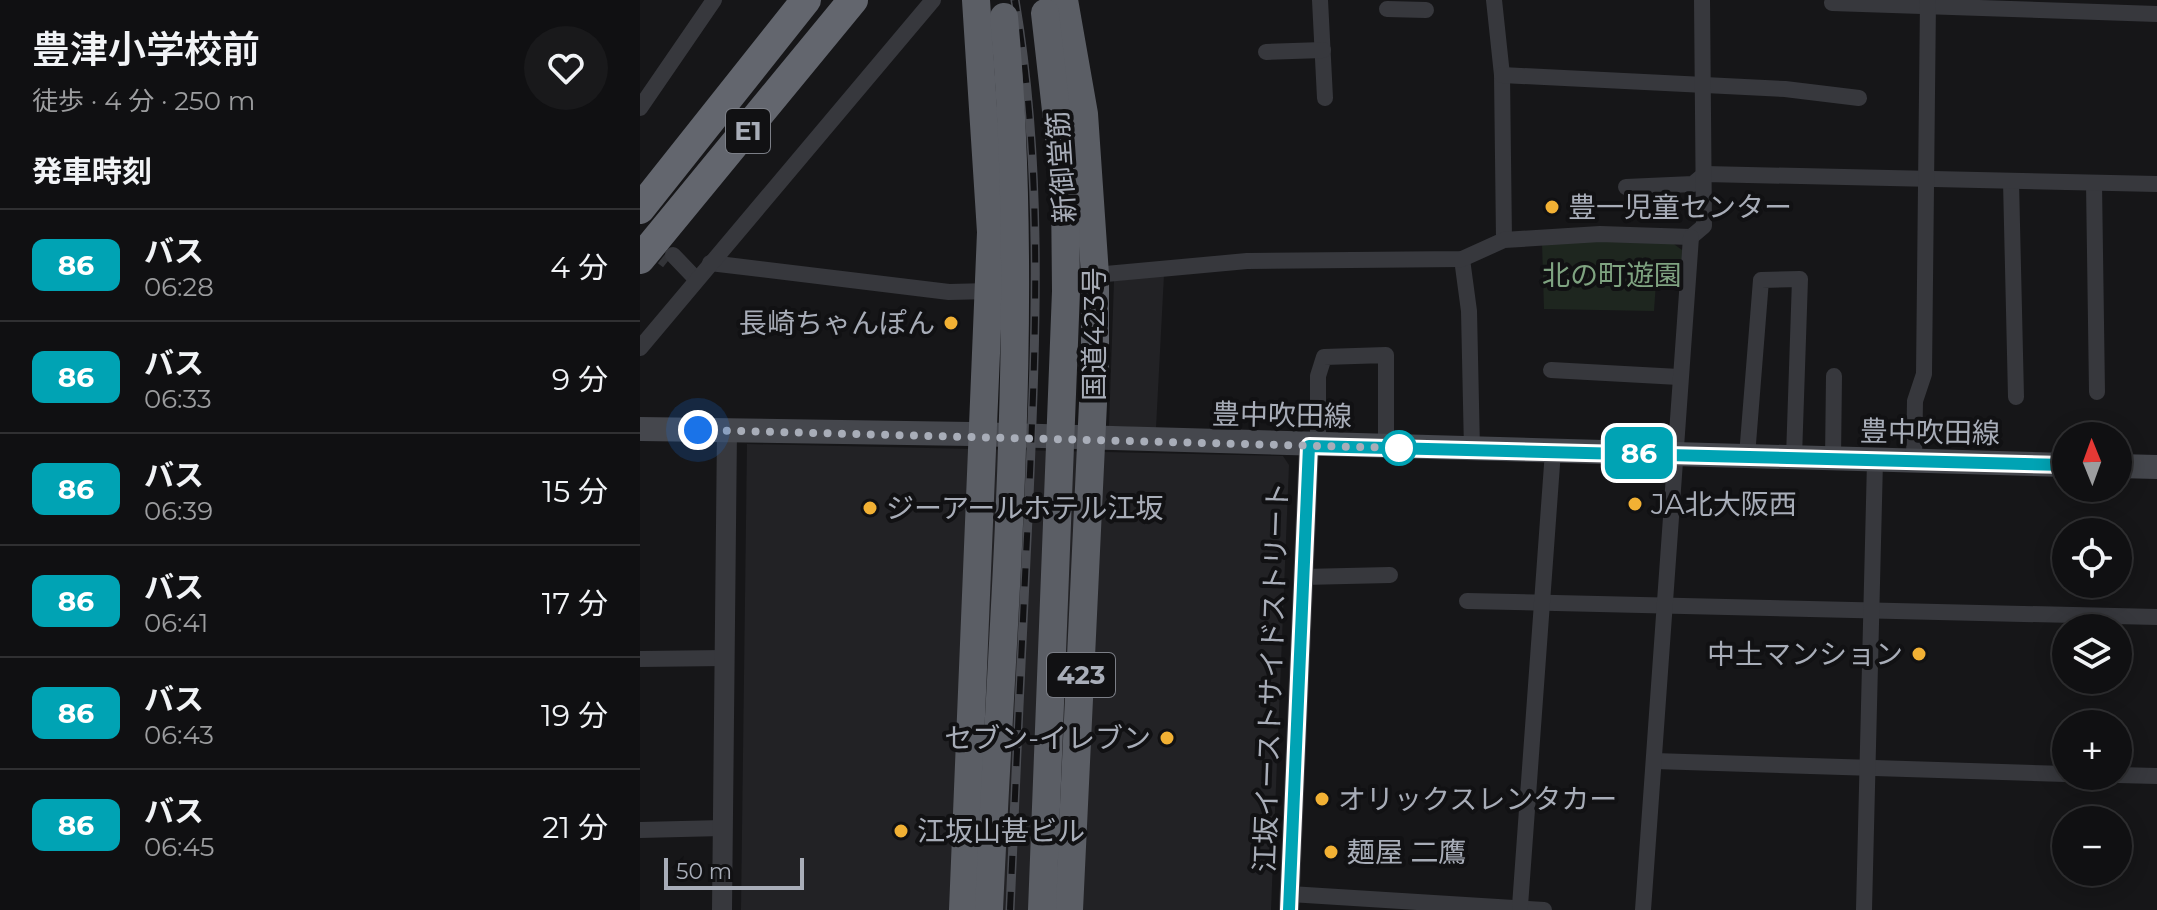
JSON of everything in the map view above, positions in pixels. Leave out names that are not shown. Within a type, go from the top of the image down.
[{"type":"highway","name":"E1","points":[[640,209],[806,0]]},
{"type":"highway","name":"E1","points":[[660,258],[853,0]]},
{"type":"highway","points":[[963,910],[991,232],[976,0]]},
{"type":"highway","name":"国道423号","points":[[1050,4],[1084,114],[1095,275],[1093,440],[1069,910]]},
{"type":"highway","name":"新御堂筋","points":[[1042,910],[1066,291],[1065,190],[1050,4]]},
{"type":"highway","name":"新御堂筋","points":[[989,910],[1017,287],[1014,123],[1002,8]]},
{"type":"main road","name":"豊中吹田線","points":[[640,429],[983,435],[2052,465]]},
{"type":"main road","points":[[2132,466],[2157,467]]},
{"type":"street","points":[[640,108],[714,0]]},
{"type":"street","points":[[640,348],[933,0]]},
{"type":"street","points":[[1320,0],[1325,98]]},
{"type":"street","points":[[1494,0],[1502,75],[1504,240]]},
{"type":"street","points":[[1095,275],[1247,261],[1462,259],[1504,240],[1600,234],[1691,237],[1704,226],[1702,0]]},
{"type":"street","points":[[1832,3],[1928,3],[2157,14]]},
{"type":"street","points":[[1914,462],[1915,401],[1924,374],[1928,3]]},
{"type":"street","points":[[1387,9],[1407,5],[1426,10]]},
{"type":"street","points":[[1266,52],[1323,50]]},
{"type":"street","points":[[1502,75],[1703,85],[1859,98]]},
{"type":"street","points":[[1626,187],[1693,184],[1705,174],[2157,184]]},
{"type":"street","points":[[2011,181],[2016,397]]},
{"type":"street","points":[[2094,183],[2097,392]]},
{"type":"street","points":[[1643,910],[1666,604],[1673,454],[1691,237]]},
{"type":"street","points":[[660,258],[696,279]]},
{"type":"street","points":[[1462,259],[1469,311],[1472,450]]},
{"type":"street","points":[[710,263],[949,292],[990,291]]},
{"type":"street","points":[[1747,456],[1761,280],[1800,279],[1794,457]]},
{"type":"street","points":[[1314,446],[1318,376],[1324,357],[1386,355],[1386,448]]},
{"type":"street","points":[[1591,355],[1591,372]]},
{"type":"street","points":[[1551,370],[1679,377]]},
{"type":"street","points":[[1833,459],[1834,376]]},
{"type":"street","points":[[722,910],[727,430]]},
{"type":"street","name":"江坂イーストサイドストリート","points":[[1289,902],[1303,577],[1314,446]]},
{"type":"street","points":[[1520,906],[1553,451]]},
{"type":"street","points":[[1864,910],[1875,461]]},
{"type":"street","points":[[1303,577],[1390,575]]},
{"type":"street","points":[[1467,601],[2157,617]]},
{"type":"street","points":[[640,659],[725,658]]},
{"type":"street","points":[[1654,761],[2052,774]]},
{"type":"street","points":[[2132,775],[2157,776]]},
{"type":"street","points":[[640,830],[723,828]]},
{"type":"street","points":[[1289,902],[1520,906],[1544,910]]},
{"type":"shaded area","points":[[1164,275],[1156,428],[1109,426],[1114,281]]},
{"type":"shaded area","points":[[747,444],[1283,456],[1289,465],[1271,910],[741,910]]},
{"type":"green space","name":"北の町遊園","points":[[1600,239],[1671,242],[1682,250],[1681,284],[1656,283],[1654,311],[1544,309],[1542,243]]},
{"type":"tunnel","points":[[644,242],[668,261]]},
{"type":"railway","points":[[1010,910],[1035,310],[1034,186],[1024,62],[1015,0]]},
{"type":"bus line","name":"86","points":[[1289,910],[1309,446],[2052,465]]},
{"type":"place","name":"豊一児童センター","points":[[1552,207]]},
{"type":"place","name":"長崎ちゃんぽん","points":[[951,323]]},
{"type":"place","name":"JA北大阪西","points":[[1635,504]]},
{"type":"place","name":"ジーアールホテル江坂","points":[[870,508]]},
{"type":"place","name":"中土マンション","points":[[1919,654]]},
{"type":"place","name":"セブン-イレブン","points":[[1167,738]]},
{"type":"place","name":"オリックスレンタカー","points":[[1322,799]]},
{"type":"place","name":"江坂山甚ビル","points":[[901,831]]},
{"type":"place","name":"麺屋 二鷹","points":[[1331,852]]},
{"type":"route","points":[[698,430],[971,434],[1106,441],[1399,448]]}]
